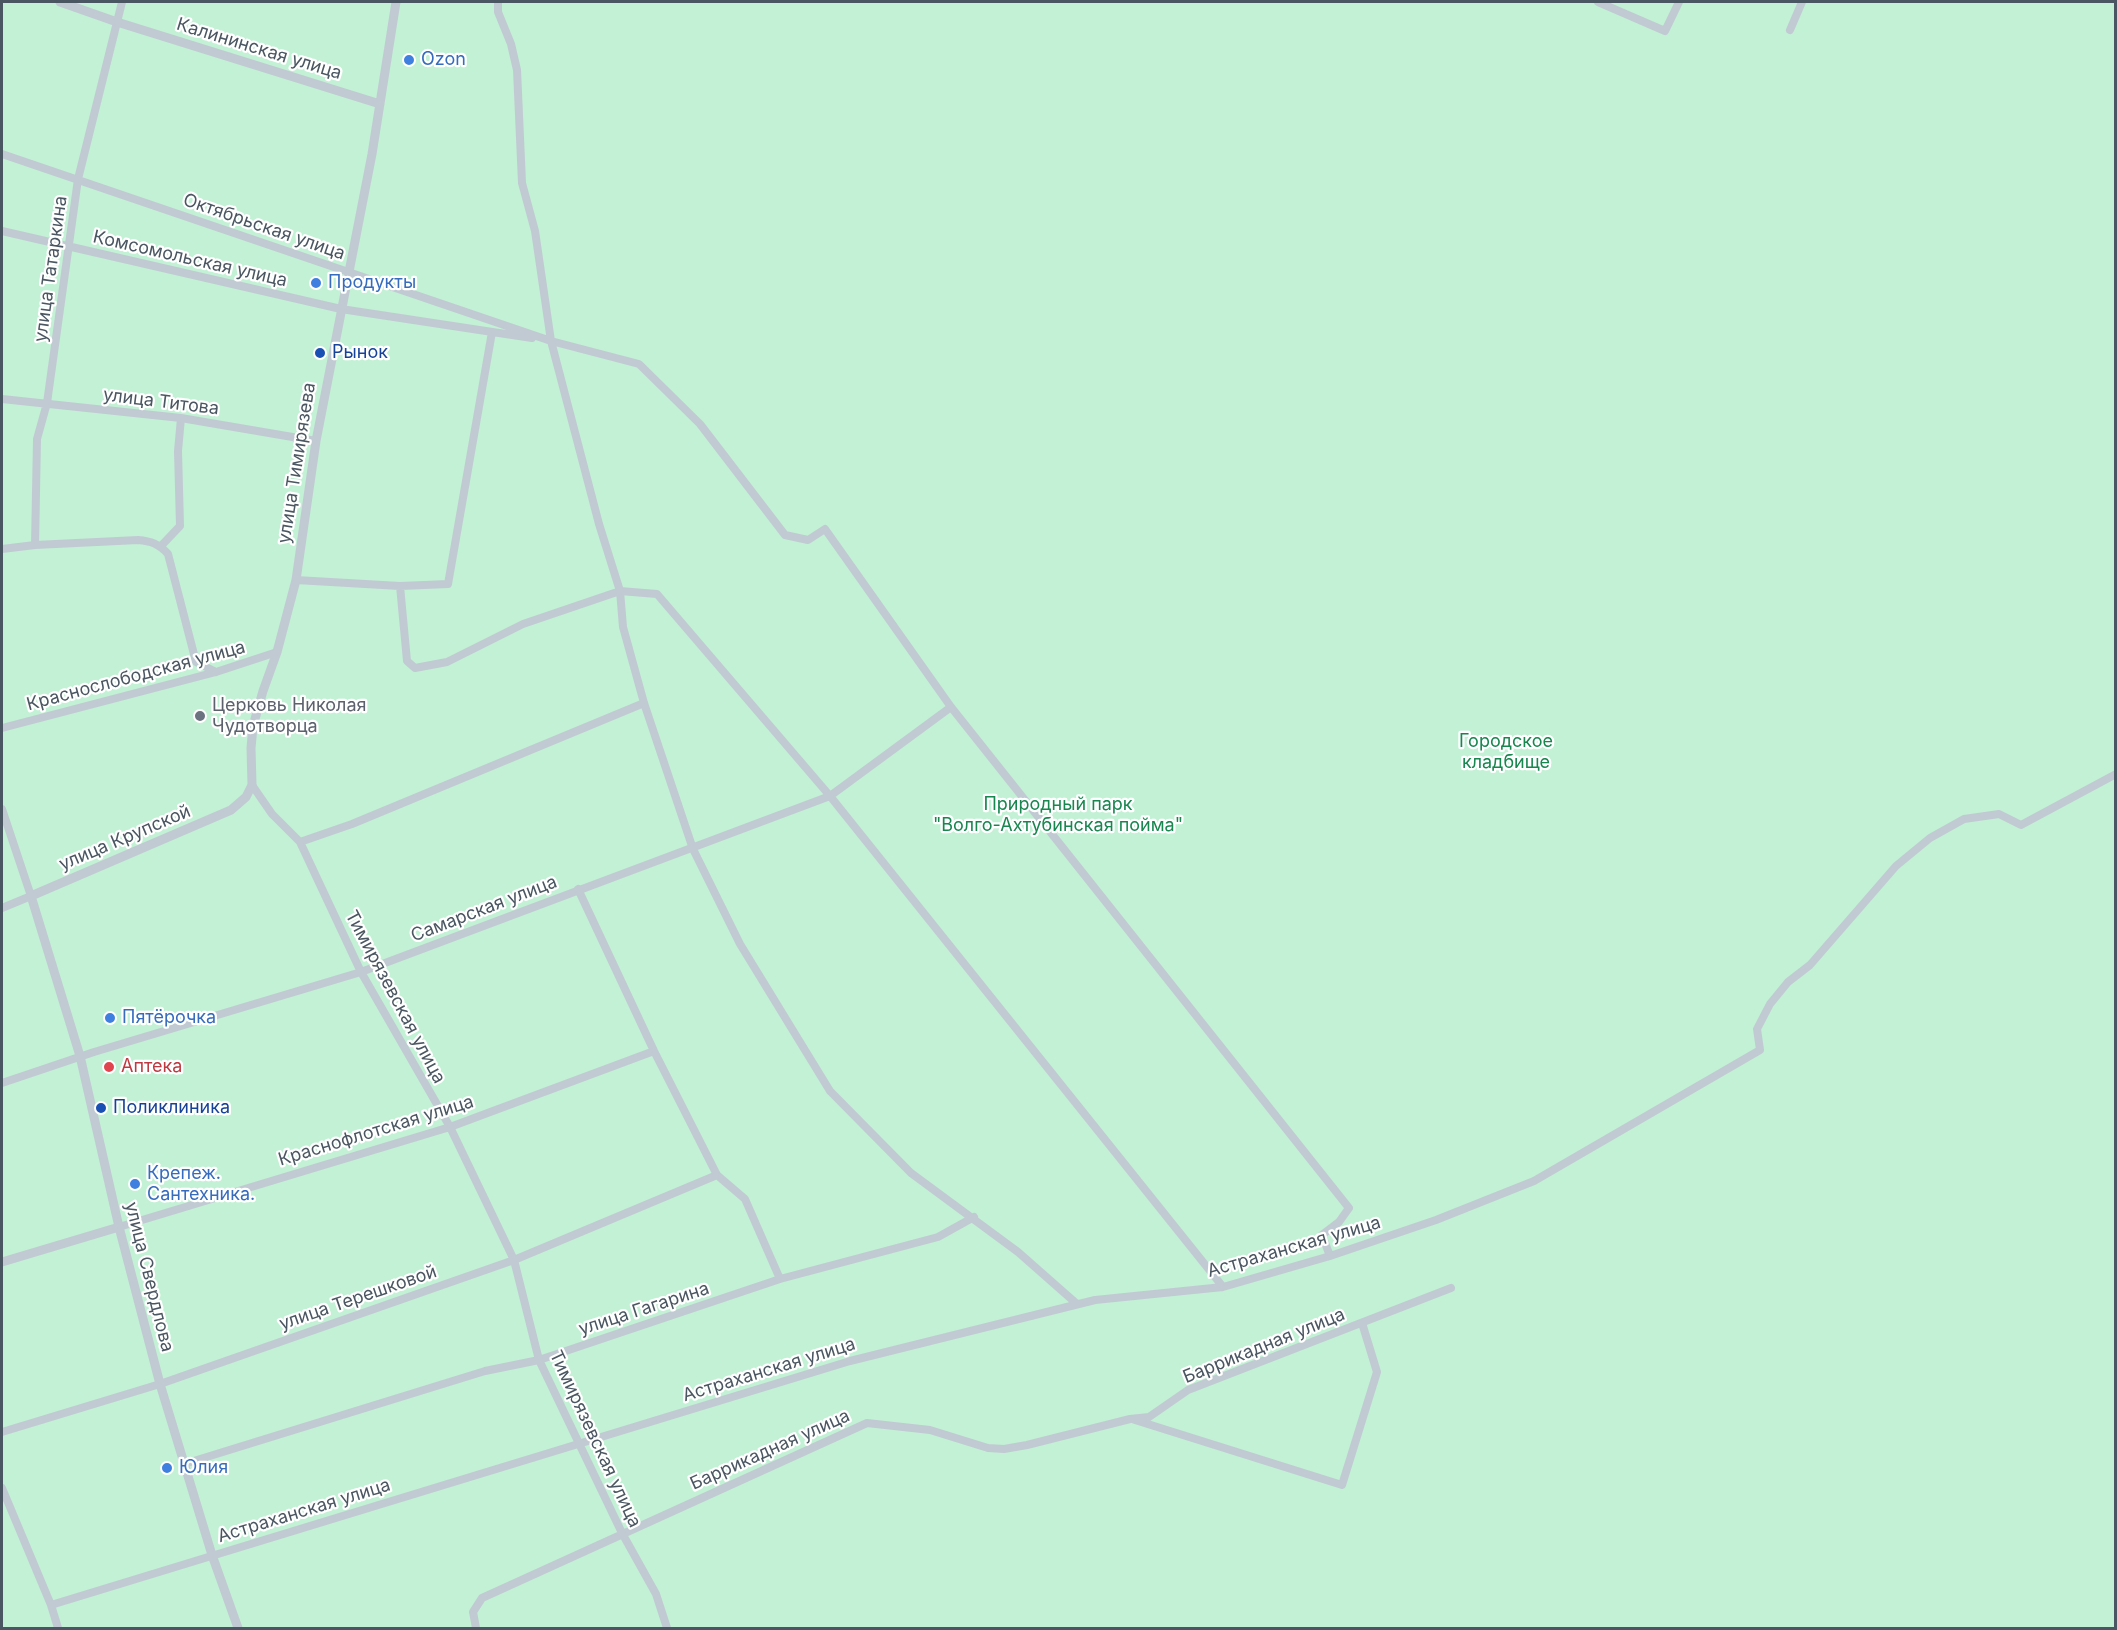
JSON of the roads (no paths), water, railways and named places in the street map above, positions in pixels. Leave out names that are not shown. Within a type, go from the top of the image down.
[{"type":"street","name":"Калининская улица","points":[[60,2],[380,104]]},
{"type":"street","name":"улица Татаркина","points":[[35,545],[37,439],[48,403],[78,179],[122,2]]},
{"type":"street","name":"улица Тимирязева","points":[[252,785],[253,726],[278,652],[296,580],[315,441],[380,104],[396,2]]},
{"type":"street","points":[[498,2],[498,12],[511,44],[517,70],[522,183],[535,231],[551,341],[599,524],[620,591],[623,627],[644,703],[693,849],[740,944],[830,1091],[911,1173],[974,1217],[1077,1304]]},
{"type":"street","points":[[1598,2],[1665,31],[1679,2]]},
{"type":"street","points":[[1790,30],[1802,2]]},
{"type":"street","name":"Октябрьская улица","points":[[2,154],[551,341]]},
{"type":"street","name":"Комсомольская улица","points":[[2,231],[341,309],[551,341]]},
{"type":"street","points":[[296,580],[400,586],[448,584],[492,332]]},
{"type":"street","points":[[551,341],[639,364],[700,424],[785,536],[808,540],[825,529],[951,706],[1349,1208],[1339,1222],[1322,1235],[1330,1256]]},
{"type":"street","name":"улица Титова","points":[[2,399],[181,418],[315,441]]},
{"type":"street","points":[[161,546],[180,526],[178,451],[181,418]]},
{"type":"street","points":[[2,549],[35,545],[138,540],[151,541],[161,546],[168,554],[196,662],[216,672]]},
{"type":"street","points":[[400,586],[407,661],[415,668],[447,662],[524,624],[620,591],[657,594],[830,796],[1223,1287]]},
{"type":"street","name":"Краснослободская улица","points":[[2,729],[216,672],[278,652]]},
{"type":"street","points":[[300,842],[352,824],[644,703]]},
{"type":"street","name":"Самарская улица","points":[[2,1083],[80,1056],[361,972],[830,796],[951,706]]},
{"type":"street","name":"Астраханская улица","points":[[51,1605],[850,1360],[1095,1300],[1223,1287],[1330,1256],[1502,1195],[1534,1181],[1760,1050],[1757,1029],[1771,1003],[1788,982],[1810,965],[1896,866],[1930,838],[1964,819],[1998,814],[2021,825],[2115,774]]},
{"type":"street","name":"Тимирязевская улица","points":[[252,785],[272,814],[300,842],[361,972],[450,1128],[514,1260],[539,1360],[622,1533],[656,1594],[666,1629]]},
{"type":"street","name":"улица Крупской","points":[[2,908],[231,810],[246,797],[252,785]]},
{"type":"street","points":[[2,809],[31,896]]},
{"type":"street","points":[[578,889],[654,1051],[717,1175],[745,1199],[780,1279]]},
{"type":"street","name":"улица Свердлова","points":[[31,896],[80,1056],[119,1227],[160,1384],[212,1555],[238,1629]]},
{"type":"street","name":"Краснофлотская улица","points":[[2,1262],[450,1128],[654,1051]]},
{"type":"street","name":"улица Терешковой","points":[[2,1432],[160,1384],[514,1260],[717,1175]]},
{"type":"street","name":"улица Гагарина","points":[[184,1464],[485,1371],[539,1360],[780,1279],[938,1237],[974,1217]]},
{"type":"street","name":"Баррикадная улица","points":[[476,1629],[473,1612],[482,1598],[867,1423],[930,1430],[988,1448],[1004,1449],[1130,1419],[1149,1417],[1188,1390],[1451,1288]]},
{"type":"street","points":[[1130,1419],[1342,1485],[1377,1372],[1362,1323]]},
{"type":"street","points":[[2,1488],[51,1605],[58,1629]]},
{"type":"place","name":"Ozon","points":[[409,60]]},
{"type":"place","name":"Продукты","points":[[316,283]]},
{"type":"place","name":"Рынок","points":[[320,353]]},
{"type":"place","name":"Церковь Николая Чудотворца","points":[[200,716]]},
{"type":"place","name":"Пятёрочка","points":[[110,1018]]},
{"type":"place","name":"Аптека","points":[[109,1067]]},
{"type":"place","name":"Поликлиника","points":[[101,1108]]},
{"type":"place","name":"Крепеж. Сантехника.","points":[[135,1184]]},
{"type":"place","name":"Юлия","points":[[167,1468]]},
{"type":"park label","name":"Городское кладбище","points":[[1506,752]]},
{"type":"park label","name":"Природный парк \"Волго-Ахтубинская пойма\"","points":[[1058,815]]}]
